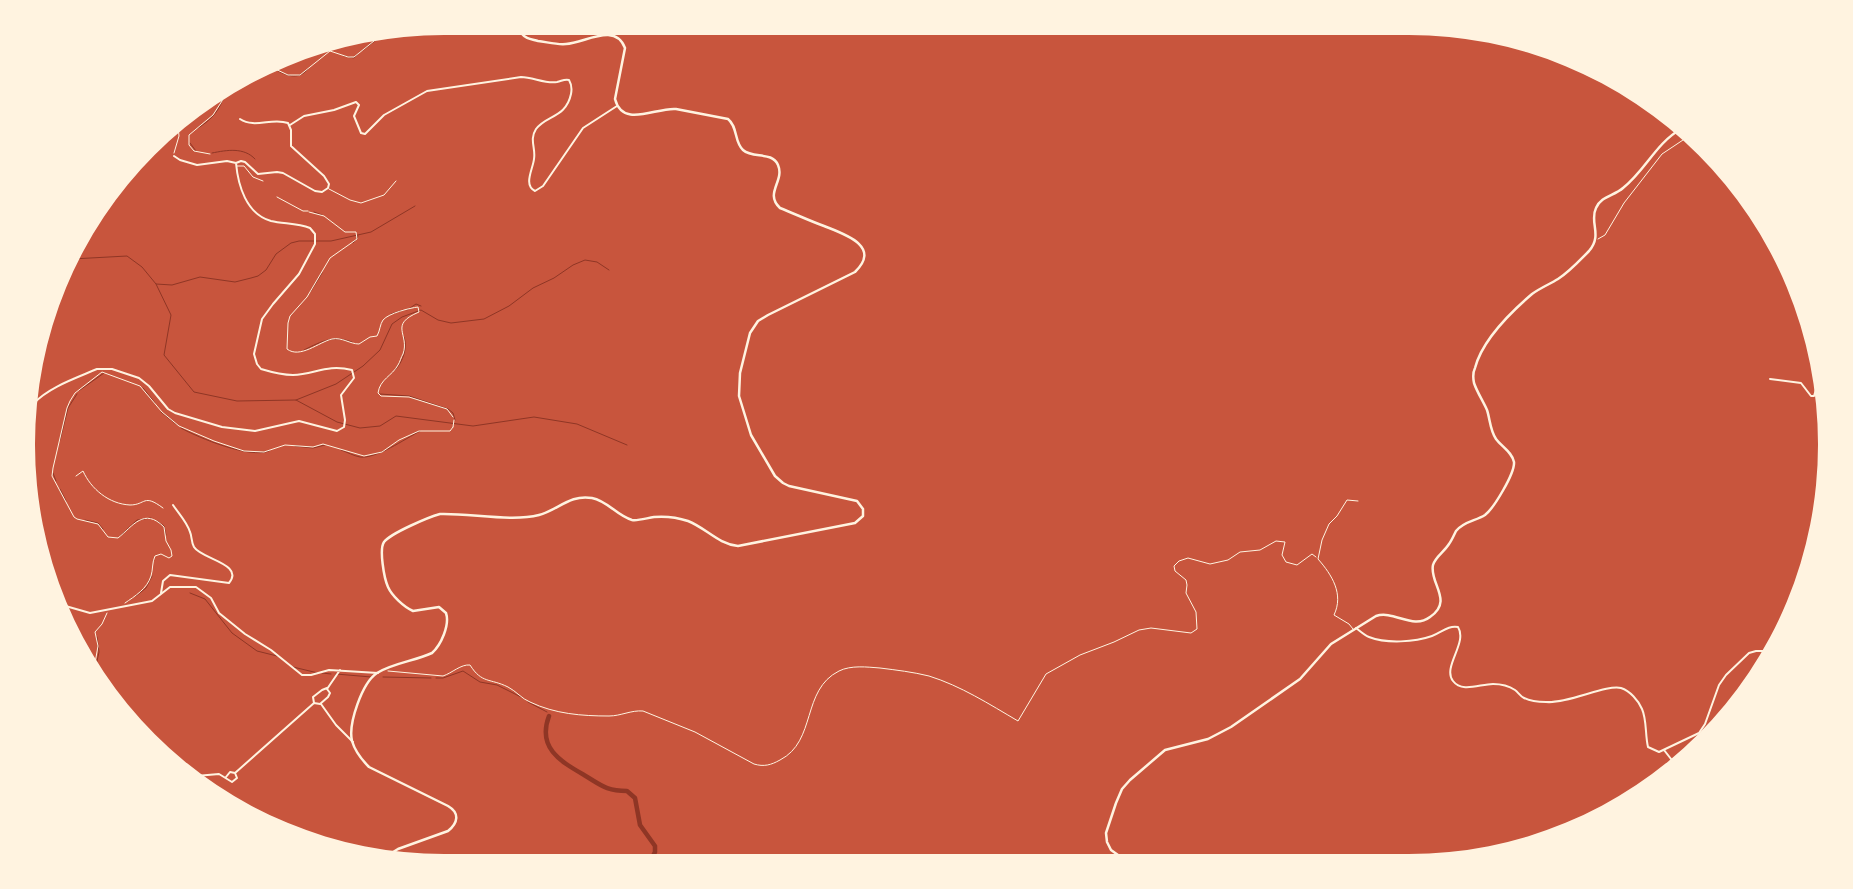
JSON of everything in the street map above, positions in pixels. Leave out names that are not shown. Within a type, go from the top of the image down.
[{"type":"main road","points":[[396,851],[448,831],[456,824],[456,816],[455,812],[448,806],[369,767],[360,757],[353,742],[352,729],[367,683],[378,673],[432,653],[438,648],[447,622],[446,613],[440,608],[413,611],[388,588],[381,553],[386,540],[431,517],[451,514],[496,517],[529,516],[549,511],[560,504],[586,498],[600,501],[634,520],[665,516],[682,519],[691,522],[722,542],[738,546],[855,523],[863,516],[863,509],[858,501],[789,486],[778,480],[751,436],[740,403],[738,388],[747,339],[758,321],[855,272],[863,263],[864,255],[859,243],[841,233],[780,208],[773,196],[779,175],[778,164],[772,158],[748,153],[743,150],[730,120],[669,108],[636,116],[630,115],[617,106],[615,99],[625,48],[617,36],[605,35],[564,44],[526,38],[523,35]]},
{"type":"main road","points":[[1117,854],[1111,850],[1107,842],[1106,833],[1122,789],[1165,750],[1208,739],[1231,727],[1300,679],[1331,644],[1376,616],[1383,614],[1394,615],[1413,621],[1421,621],[1428,619],[1438,609],[1440,596],[1433,569],[1436,560],[1460,526],[1490,511],[1514,466],[1509,452],[1494,435],[1488,413],[1474,381],[1474,371],[1478,358],[1490,337],[1533,294],[1566,274],[1590,250],[1595,241],[1594,212],[1599,203],[1621,190],[1663,142],[1675,134]]},
{"type":"street","points":[[290,125],[304,116],[334,110],[356,102],[360,105],[354,116],[361,133],[366,134],[384,115],[427,91],[521,77],[548,82],[558,82],[566,79],[572,85],[569,102],[556,116],[539,125],[532,136],[534,158],[529,184],[535,191],[544,186],[583,128],[596,117],[617,106]]},
{"type":"street","points":[[240,119],[248,124],[282,121],[290,125]]},
{"type":"street","points":[[174,156],[180,160],[197,165],[227,161],[236,164],[239,161],[245,162],[255,172],[263,174],[283,173],[318,192],[325,192],[329,184],[324,176],[291,146],[290,125]]},
{"type":"street","points":[[38,399],[52,390],[97,369],[104,368],[139,378],[149,386],[168,409],[175,413],[222,427],[255,431],[299,421],[337,431],[344,427],[345,420],[341,395],[353,380],[354,373],[351,369],[322,368],[303,373],[283,374],[261,369],[254,358],[262,319],[299,274],[316,243],[316,238],[310,228],[272,221],[253,210],[246,201],[236,164]]},
{"type":"street","points":[[1770,379],[1801,384],[1811,396],[1814,395]]},
{"type":"street","points":[[161,593],[164,581],[170,575],[213,580],[225,584],[229,584],[232,579],[230,568],[194,547],[190,532],[173,505]]},
{"type":"street","points":[[69,607],[88,613],[120,608],[152,601],[170,587],[196,587],[211,598],[220,613],[239,629],[271,650],[302,674],[311,675],[329,670],[378,673]]},
{"type":"street","points":[[1355,629],[1370,637],[1390,640],[1420,640],[1452,626],[1458,627],[1461,632],[1460,638],[1450,674],[1452,680],[1458,685],[1464,687],[1492,684],[1504,686],[1515,690],[1522,698],[1548,703],[1567,701],[1611,688],[1620,688],[1630,693],[1643,711],[1648,747],[1653,750],[1659,752],[1699,733]]},
{"type":"street","points":[[1699,733],[1705,724],[1726,675],[1749,653],[1762,651]]},
{"type":"street","points":[[327,689],[340,670]]},
{"type":"street","points":[[314,703],[313,697],[323,688],[327,689]]},
{"type":"street","points":[[321,704],[330,694],[327,689]]},
{"type":"street","points":[[314,703],[321,704]]},
{"type":"street","points":[[226,777],[230,772],[235,772],[314,703]]},
{"type":"street","points":[[321,704],[336,725],[353,742]]},
{"type":"street","points":[[1664,750],[1671,759]]},
{"type":"street","points":[[203,775],[214,774],[226,777],[230,782],[234,781],[237,776],[235,772]]},
{"type":"lane","points":[[236,164],[244,166],[253,176],[263,181]]},
{"type":"lane","points":[[328,188],[350,200],[361,203],[384,194],[396,181]]},
{"type":"lane","points":[[76,476],[83,471],[91,486],[116,502],[132,505],[145,500],[156,503],[163,508]]},
{"type":"lane","points":[[1355,629],[1334,615],[1338,606],[1336,590],[1330,573],[1318,559],[1322,540],[1329,524],[1348,500],[1358,501]]},
{"type":"path","points":[[331,51],[354,57],[373,42]]},
{"type":"path","points":[[278,70],[288,75],[300,75],[328,52]]},
{"type":"path","points":[[210,154],[194,151],[189,144],[189,135],[213,115],[221,101]]},
{"type":"path","points":[[174,156],[179,133]]},
{"type":"path","points":[[1595,241],[1605,235],[1624,203],[1662,154],[1683,140]]},
{"type":"path","points":[[277,197],[303,211],[324,216],[345,232],[356,232],[357,239],[330,258],[307,297],[290,316],[286,346],[288,350],[292,352],[303,351],[334,338],[359,344],[370,337],[377,336],[381,323],[388,316],[418,307],[419,312],[406,319],[402,326],[405,344],[398,365],[382,382],[378,393],[381,396],[409,397],[448,410],[453,417]]},
{"type":"path","points":[[120,608],[145,587],[151,577],[155,556],[161,554],[169,558],[172,556],[166,541],[164,527],[152,519],[143,519],[135,522],[118,538],[108,537],[98,524],[74,517],[52,476],[70,401],[75,393],[102,372],[140,386],[162,412],[186,429],[214,442],[244,451],[264,452],[276,446],[312,447],[323,444],[364,456],[382,452],[399,440],[419,431],[450,430],[453,427],[454,420]]},
{"type":"path","points":[[378,673],[390,671],[443,676],[451,674],[466,664],[470,665],[479,677],[508,687],[535,705],[573,715],[609,716],[635,710],[643,711],[695,732],[754,764],[762,766],[782,759],[795,750],[804,734],[818,691],[825,682],[844,669],[869,667],[931,677],[975,696],[1018,721],[1046,674],[1080,655],[1139,630],[1151,628],[1191,633],[1197,629],[1196,612],[1186,593],[1186,580],[1175,571],[1174,566],[1178,561],[1188,558],[1210,564],[1228,560],[1240,552],[1260,550],[1276,541],[1285,542],[1282,555],[1286,562],[1297,565],[1312,554],[1318,559]]},
{"type":"path","points":[[96,659],[98,646],[95,632],[110,612]]},
{"type":"waterway","points":[[363,50],[374,42]]},
{"type":"waterway","points":[[344,56],[354,58],[360,52]]},
{"type":"waterway","points":[[278,71],[297,76],[308,69]]},
{"type":"waterway","points":[[198,128],[215,114],[221,101]]},
{"type":"waterway","points":[[190,143],[196,151]]},
{"type":"waterway","points":[[212,153],[229,150],[241,151],[255,159]]},
{"type":"waterway","points":[[79,259],[127,256],[142,267],[156,284],[172,285],[200,277],[235,282],[258,276],[266,270],[276,254],[291,243],[299,241],[331,241],[371,232],[415,206]]},
{"type":"waterway","points":[[314,212],[322,215]]},
{"type":"waterway","points":[[353,243],[358,236]]},
{"type":"waterway","points":[[296,400],[336,384],[363,366],[380,350],[392,324],[402,317],[421,310],[438,320],[451,323],[484,319],[509,306],[533,288],[585,260],[597,262],[609,270]]},
{"type":"waterway","points":[[311,291],[322,273]]},
{"type":"waterway","points":[[156,284],[171,315],[164,355],[194,392],[237,401],[296,400],[337,422],[360,428],[380,426],[396,416],[473,426],[534,417],[577,424],[627,445]]},
{"type":"waterway","points":[[407,310],[416,304],[421,306]]},
{"type":"waterway","points":[[391,314],[403,310]]},
{"type":"waterway","points":[[395,370],[404,354],[404,337]]},
{"type":"waterway","points":[[304,350],[333,339],[352,342]]},
{"type":"waterway","points":[[80,390],[104,373]]},
{"type":"waterway","points":[[143,388],[155,403]]},
{"type":"waterway","points":[[60,440],[68,408],[77,394]]},
{"type":"waterway","points":[[380,394],[409,396],[448,409],[453,413],[455,420]]},
{"type":"waterway","points":[[161,412],[176,424]]},
{"type":"waterway","points":[[181,428],[212,442],[238,450],[261,453],[269,451]]},
{"type":"waterway","points":[[341,450],[360,457],[367,457],[382,452],[420,431]]},
{"type":"waterway","points":[[295,446],[313,448],[325,445]]},
{"type":"waterway","points":[[53,473],[56,481]]},
{"type":"waterway","points":[[60,489],[66,501]]},
{"type":"waterway","points":[[121,535],[137,520],[151,518]]},
{"type":"waterway","points":[[85,520],[98,523],[103,529]]},
{"type":"waterway","points":[[157,521],[164,526],[166,535]]},
{"type":"waterway","points":[[136,596],[146,588],[152,576]]},
{"type":"waterway","points":[[190,593],[205,599],[232,633],[257,651],[277,656]]},
{"type":"waterway","points":[[97,637],[99,652],[97,661]]},
{"type":"waterway","points":[[293,667],[318,673]]},
{"type":"waterway","points":[[436,678],[443,678],[463,671],[480,682],[497,685],[521,697]]},
{"type":"waterway","points":[[322,673],[331,674]]},
{"type":"waterway","points":[[336,674],[371,677]]},
{"type":"waterway","points":[[383,677],[431,678]]},
{"type":"waterway","points":[[528,702],[547,712]]},
{"type":"waterway","points":[[549,716],[546,737],[548,745],[559,759],[609,789],[627,791],[635,798],[640,825],[655,846],[654,854]]}]
